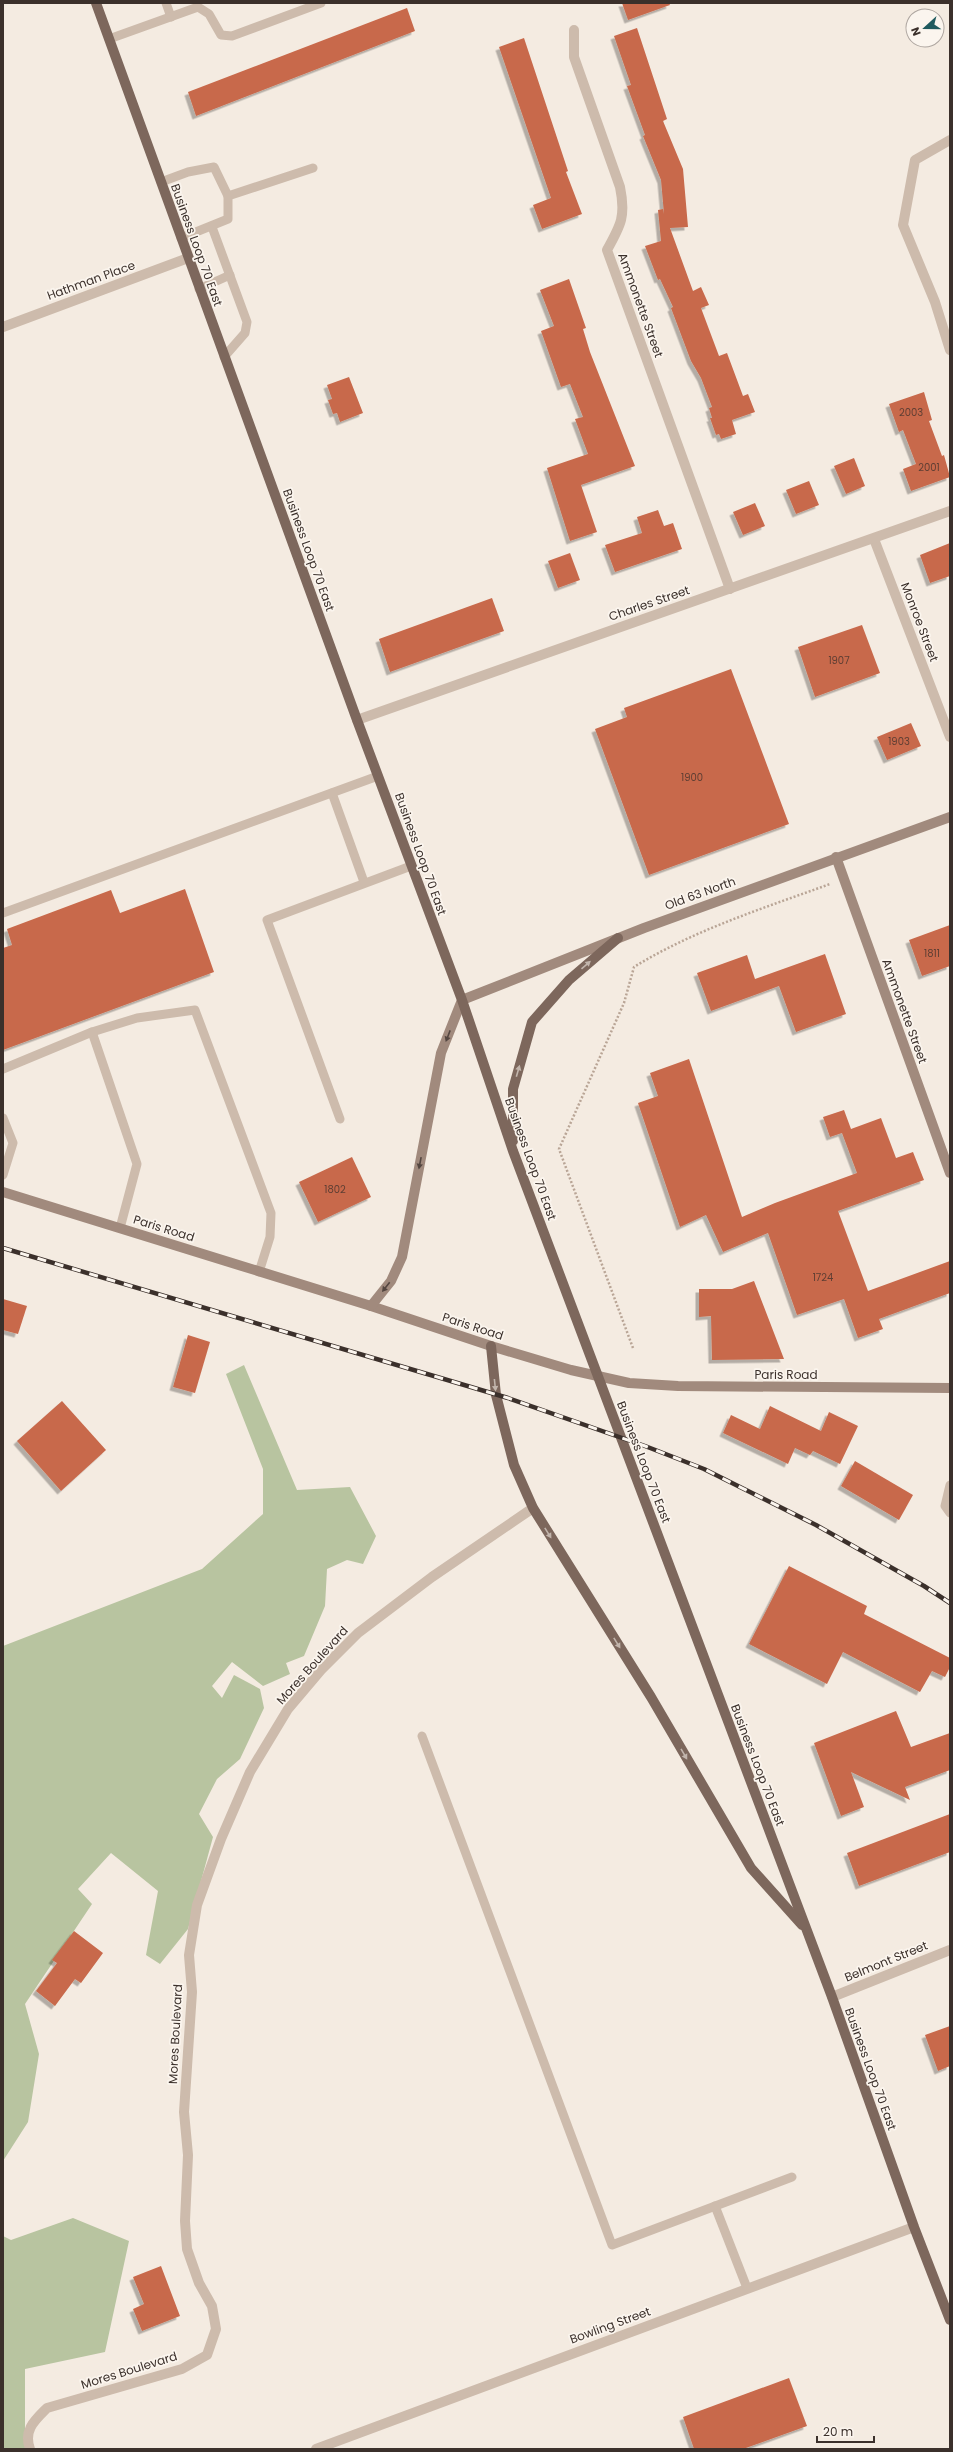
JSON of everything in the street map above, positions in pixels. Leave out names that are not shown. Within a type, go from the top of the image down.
[{"type":"main road","name":"Business Loop 70 East","points":[[96,3],[224,358],[462,1000],[513,1151],[832,1997],[914,2227],[947,2302],[950,2320]]},
{"type":"main road","name":"Old 63 North","points":[[462,1000],[618,938],[836,857],[950,818]]},
{"type":"main road","name":"Ammonette Street","points":[[836,857],[950,1173]]},
{"type":"main road","points":[[513,1151],[513,1089],[532,1022],[570,980],[618,938]]},
{"type":"main road","points":[[371,1306],[391,1281],[402,1257],[441,1053],[462,1000]]},
{"type":"main road","name":"Paris Road","points":[[3,1192],[371,1306],[491,1346],[571,1370],[629,1383],[678,1386],[950,1388]]},
{"type":"main road","points":[[491,1346],[496,1395],[514,1465],[533,1508],[651,1696],[751,1868],[806,1929]]},
{"type":"street","name":"Ammonette Street","points":[[574,30],[574,57],[620,187],[624,205],[622,223],[607,250],[730,589]]},
{"type":"street","points":[[950,140],[915,160],[903,225],[935,302],[950,350]]},
{"type":"street","name":"Hathman Place","points":[[3,327],[188,258]]},
{"type":"street","name":"Charles Street","points":[[357,720],[950,511]]},
{"type":"street","name":"Monroe Street","points":[[874,539],[950,737]]},
{"type":"street","name":"Mores Boulevard","points":[[30,2449],[28,2443],[31,2423],[47,2408],[182,2369],[207,2354],[216,2329],[212,2306],[199,2283],[187,2249],[185,2221],[188,2155],[184,2112],[192,1992],[189,1955],[197,1905],[221,1838],[250,1772],[288,1709],[321,1670],[358,1632],[432,1577],[533,1508]]},
{"type":"street","name":"Belmont Street","points":[[832,1997],[950,1950]]},
{"type":"street","name":"Bowling Street","points":[[316,2449],[914,2227]]},
{"type":"lane","points":[[166,3],[171,17]]},
{"type":"lane","points":[[109,39],[171,17],[199,5],[208,14],[221,35],[232,36],[315,4]]},
{"type":"lane","points":[[160,182],[188,172],[214,167],[228,196],[228,219],[212,227],[181,238]]},
{"type":"lane","points":[[228,196],[313,168]]},
{"type":"lane","points":[[212,227],[247,322],[245,333],[224,358]]},
{"type":"lane","points":[[199,289],[230,275]]},
{"type":"lane","points":[[3,913],[378,776]]},
{"type":"lane","points":[[332,793],[364,882]]},
{"type":"lane","points":[[340,1119],[267,920],[364,882],[412,866]]},
{"type":"lane","points":[[3,1069],[92,1032],[137,1018],[195,1010],[271,1213],[270,1237],[260,1272]]},
{"type":"lane","points":[[92,1032],[137,1164],[120,1228]]},
{"type":"lane","points":[[3,1118],[13,1143],[3,1175]]},
{"type":"lane","points":[[950,1485],[945,1506],[950,1513]]},
{"type":"lane","points":[[422,1736],[612,2245],[792,2177]]},
{"type":"lane","points":[[714,2206],[747,2288]]},
{"type":"path","points":[[633,1348],[559,1149],[624,1002],[634,967],[653,955],[734,919],[843,879]]},
{"type":"green space","points":[[244,1365],[297,1490],[350,1487],[376,1536],[363,1564],[347,1560],[327,1569],[325,1606],[304,1656],[286,1663],[290,1674],[263,1686],[232,1662],[212,1686],[222,1698],[234,1675],[260,1689],[264,1708],[240,1759],[217,1779],[199,1814],[213,1837],[188,1929],[160,1964],[146,1955],[158,1891],[111,1853],[78,1889],[92,1904],[25,2004],[39,2054],[28,2122],[3,2161],[3,1646],[202,1569],[263,1514],[263,1469],[226,1374]]},
{"type":"green space","points":[[73,2218],[129,2241],[105,2352],[25,2369],[25,2430],[31,2449],[3,2449],[3,2236],[11,2240]]},
{"type":"building","points":[[622,3],[669,3],[670,5],[628,20]]},
{"type":"building","points":[[407,8],[415,31],[196,116],[188,92]]},
{"type":"building","points":[[637,28],[667,119],[663,121],[683,169],[688,227],[670,228],[693,291],[701,287],[709,305],[701,308],[719,356],[727,353],[743,396],[748,394],[755,412],[732,420],[736,434],[721,439],[719,434],[716,435],[710,418],[712,418],[709,408],[712,407],[701,378],[691,361],[671,308],[673,307],[660,279],[658,280],[645,246],[661,241],[658,210],[663,209],[664,214],[661,180],[643,136],[645,135],[627,86],[631,85],[614,36]]},
{"type":"building","points":[[524,38],[568,171],[566,172],[582,214],[542,229],[533,205],[551,198],[499,47]]},
{"type":"building","points":[[569,279],[586,328],[583,329],[590,352],[635,466],[581,485],[597,532],[570,541],[547,468],[588,454],[575,419],[583,417],[570,384],[561,387],[541,331],[554,326],[540,290]]},
{"type":"building","points":[[349,377],[363,413],[340,422],[337,413],[333,414],[328,400],[332,399],[327,385]]},
{"type":"building","points":[[924,392],[932,420],[929,421],[942,456],[944,455],[950,477],[911,491],[903,469],[916,464],[903,430],[899,432],[889,404]]},
{"type":"building","points":[[854,458],[865,486],[846,494],[834,466]]},
{"type":"building","points":[[809,481],[819,505],[796,514],[786,490]]},
{"type":"building","points":[[755,503],[765,526],[743,535],[733,512]]},
{"type":"building","points":[[658,510],[664,526],[673,523],[682,549],[615,572],[605,545],[642,533],[637,517]]},
{"type":"building","points":[[950,543],[950,576],[930,583],[920,555]]},
{"type":"building","points":[[570,553],[580,580],[558,588],[548,561]]},
{"type":"building","points":[[492,598],[504,631],[390,672],[379,639]]},
{"type":"building","points":[[862,625],[880,673],[815,697],[798,647]]},
{"type":"building","points":[[731,669],[789,824],[649,875],[595,729],[627,717],[624,708]]},
{"type":"building","points":[[911,723],[921,746],[887,760],[877,737]]},
{"type":"building","points":[[185,889],[214,972],[3,1050],[3,948],[12,945],[7,929],[111,890],[120,913]]},
{"type":"building","points":[[950,925],[950,966],[922,976],[909,940]]},
{"type":"building","points":[[825,954],[846,1014],[796,1032],[779,986],[711,1011],[697,973],[747,955],[755,979]]},
{"type":"building","points":[[689,1059],[742,1217],[775,1203],[857,1173],[842,1133],[830,1137],[823,1117],[844,1110],[851,1129],[881,1118],[896,1158],[913,1152],[924,1180],[838,1211],[868,1291],[950,1261],[950,1293],[879,1319],[883,1329],[858,1338],[844,1299],[797,1315],[768,1233],[723,1252],[706,1215],[680,1227],[638,1103],[658,1096],[650,1073]]},
{"type":"building","points":[[352,1157],[371,1197],[318,1222],[299,1182]]},
{"type":"building","points":[[754,1281],[784,1359],[712,1360],[711,1316],[699,1317],[699,1289],[732,1289]]},
{"type":"building","points":[[3,1299],[27,1306],[18,1334],[3,1330]]},
{"type":"building","points":[[188,1335],[210,1342],[195,1393],[173,1387]]},
{"type":"building","points":[[62,1401],[106,1450],[61,1491],[17,1441]]},
{"type":"building","points":[[770,1406],[821,1431],[829,1412],[858,1426],[840,1464],[813,1451],[810,1455],[795,1448],[788,1464],[723,1433],[731,1415],[760,1429]]},
{"type":"building","points":[[855,1461],[913,1495],[899,1520],[841,1486]]},
{"type":"building","points":[[789,1566],[867,1606],[864,1614],[950,1658],[950,1667],[945,1677],[932,1671],[920,1692],[843,1652],[827,1684],[749,1644]]},
{"type":"building","points":[[896,1711],[911,1747],[950,1733],[950,1770],[905,1787],[910,1800],[851,1772],[864,1807],[841,1816],[814,1743]]},
{"type":"building","points":[[950,1814],[950,1852],[859,1886],[847,1853]]},
{"type":"building","points":[[74,1931],[103,1953],[81,1983],[75,1979],[55,2006],[36,1991],[57,1963],[52,1960]]},
{"type":"building","points":[[950,2026],[950,2066],[938,2071],[925,2035]]},
{"type":"building","points":[[161,2266],[180,2316],[142,2331],[133,2309],[144,2304],[133,2277]]},
{"type":"building","points":[[789,2378],[807,2426],[743,2449],[694,2449],[683,2417]]},
{"type":"railway","points":[[3,1248],[508,1398],[645,1446],[704,1469],[816,1525],[924,1586],[950,1603]]}]
